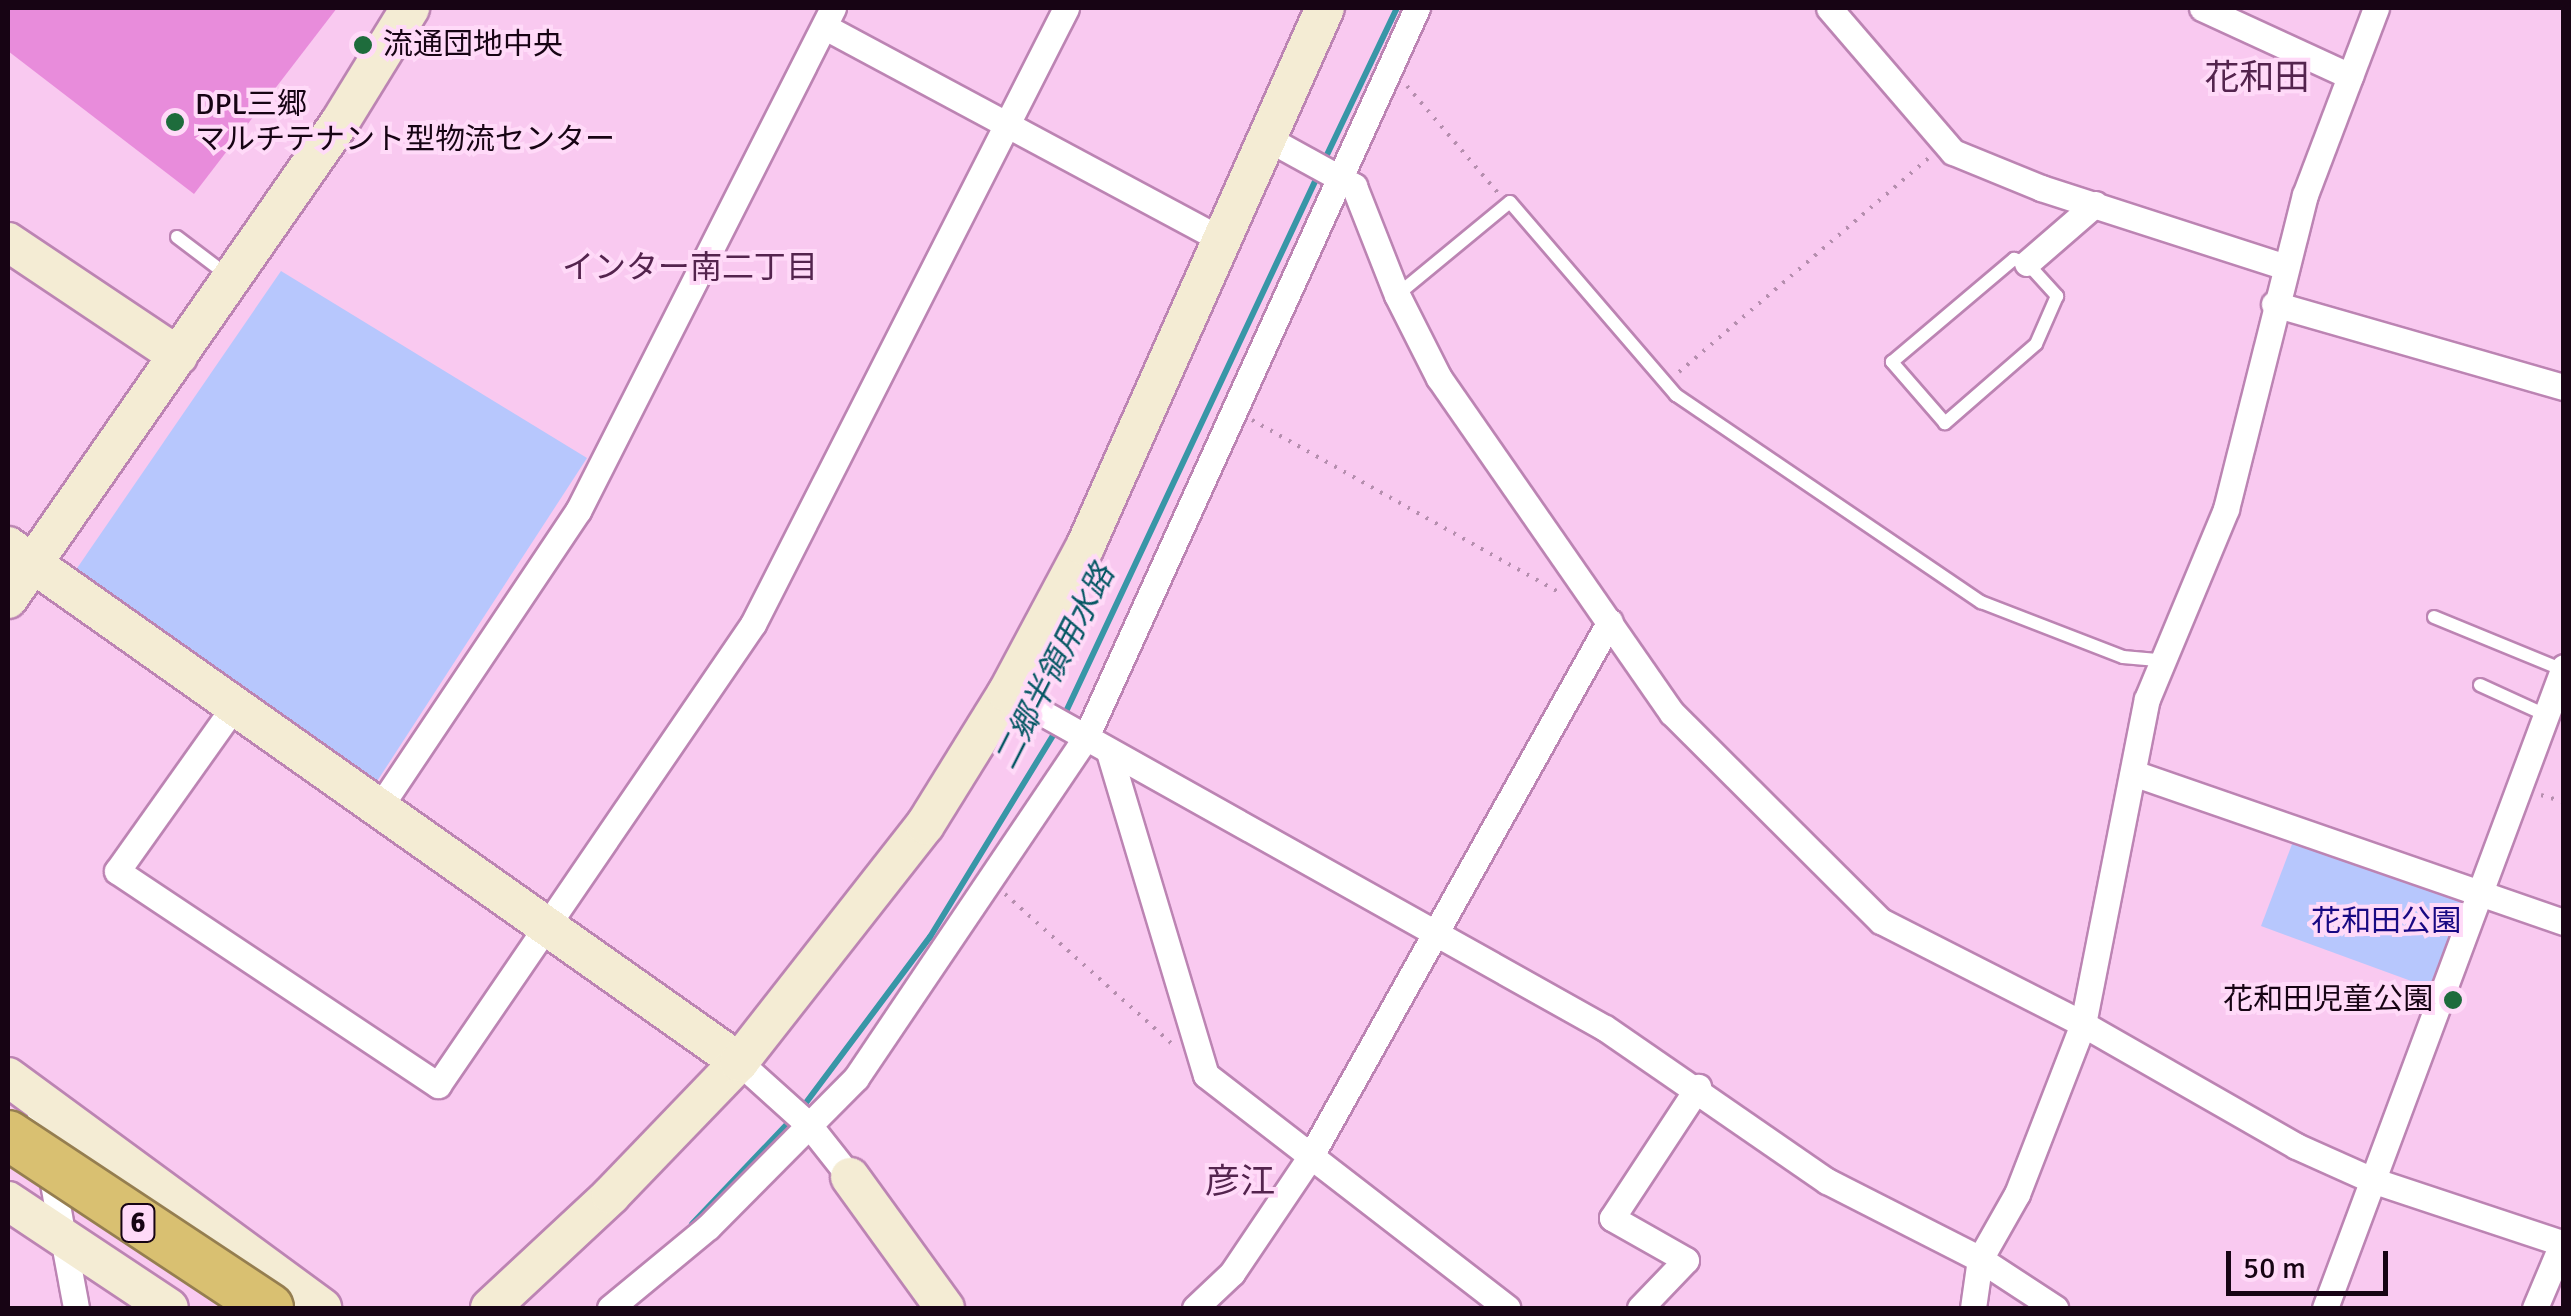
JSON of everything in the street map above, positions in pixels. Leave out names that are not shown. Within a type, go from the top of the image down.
[{"type":"highway","points":[[17,1094],[245,1305]]},
{"type":"highway","name":"6","points":[[8,1135],[245,1305]]},
{"type":"highway","name":"6","points":[[8,1174],[245,1305]]},
{"type":"street","points":[[8,599],[21,554],[178,356],[233,279],[410,8]]},
{"type":"street","points":[[233,708],[117,871],[438,1085],[753,624],[1066,8]]},
{"type":"street","points":[[490,1308],[612,1196],[739,1062],[866,907],[1021,700],[1218,238],[1277,144],[1324,8]]},
{"type":"street","points":[[610,1308],[708,1226],[856,1078],[993,883],[1086,738],[1238,412],[1417,8]]},
{"type":"street","points":[[1829,8],[1944,145],[2094,204],[2285,267]]},
{"type":"street","points":[[2202,8],[2350,76]]},
{"type":"street","points":[[1973,1308],[1980,1259],[2018,1194],[2083,1024],[2133,773],[2160,660],[2226,509],[2285,267],[2376,8]]},
{"type":"street","points":[[379,808],[578,511],[829,18],[1006,126],[1218,238]]},
{"type":"street","points":[[1277,144],[1345,176],[1362,202],[1397,295],[1456,404],[1672,713],[1881,920],[2083,1024],[2209,1100],[2372,1180],[2563,1244],[2535,1308]]},
{"type":"street","points":[[2027,262],[2094,204]]},
{"type":"street","points":[[8,242],[178,356]]},
{"type":"street","points":[[2274,304],[2564,386]]},
{"type":"street","points":[[21,554],[776,1092],[809,1125],[945,1308]]},
{"type":"street","points":[[1196,1308],[1232,1273],[1309,1159],[1610,621]]},
{"type":"street","points":[[2325,1308],[2483,894],[2563,668]]},
{"type":"street","points":[[1021,700],[1698,1087],[1827,1181],[1980,1259],[2055,1308]]},
{"type":"street","points":[[1109,752],[1206,1075],[1309,1159],[1507,1308]]},
{"type":"street","points":[[2133,773],[2564,922]]},
{"type":"street","points":[[1640,1308],[1686,1260],[1612,1218],[1698,1087]]},
{"type":"street","points":[[17,1094],[66,1239],[76,1308]]},
{"type":"street","points":[[17,1094],[322,1308]]},
{"type":"street","points":[[8,1200],[169,1308]]},
{"type":"lane","points":[[1397,295],[1507,204],[1664,385],[1980,602],[2075,641],[2160,660]]},
{"type":"lane","points":[[177,237],[233,279]]},
{"type":"lane","points":[[2014,259],[2027,262],[2057,296],[2036,344],[1945,422],[1892,362],[2014,259]]},
{"type":"lane","points":[[2434,617],[2563,668]]},
{"type":"lane","points":[[2480,684],[2548,716]]},
{"type":"path","points":[[1390,66],[1507,204]]},
{"type":"path","points":[[1664,385],[1944,145]]},
{"type":"path","points":[[1238,412],[1559,592]]},
{"type":"path","points":[[993,883],[1206,1075]]},
{"type":"green space","points":[[281,271],[587,458],[372,789],[71,577]]},
{"type":"green space","name":"花和田公園","points":[[2294,839],[2469,902],[2433,989],[2261,926]]},
{"type":"building","name":"DPL三郷 マルチテナント型物流センター","points":[[8,8],[337,8],[194,194],[8,51]]},
{"type":"waterway","name":"二郷半領用水路","points":[[1324,161],[1397,8]]},
{"type":"waterway","name":"二郷半領用水路","points":[[1063,718],[1319,173]]},
{"type":"waterway","points":[[802,1108],[930,937],[1057,729]]},
{"type":"waterway","name":"二郷半領用水路","points":[[692,1224],[794,1117]]},
{"type":"place","name":"流通団地中央","points":[[363,45]]},
{"type":"place","name":"DPL三郷 マルチテナント型物流センター","points":[[175,122]]},
{"type":"place","name":"花和田児童公園","points":[[2453,1000]]},
{"type":"district","name":"花和田","points":[[2257,78]]},
{"type":"district","name":"インター南二丁目","points":[[690,268]]},
{"type":"district","name":"彦江","points":[[1240,1182]]}]
